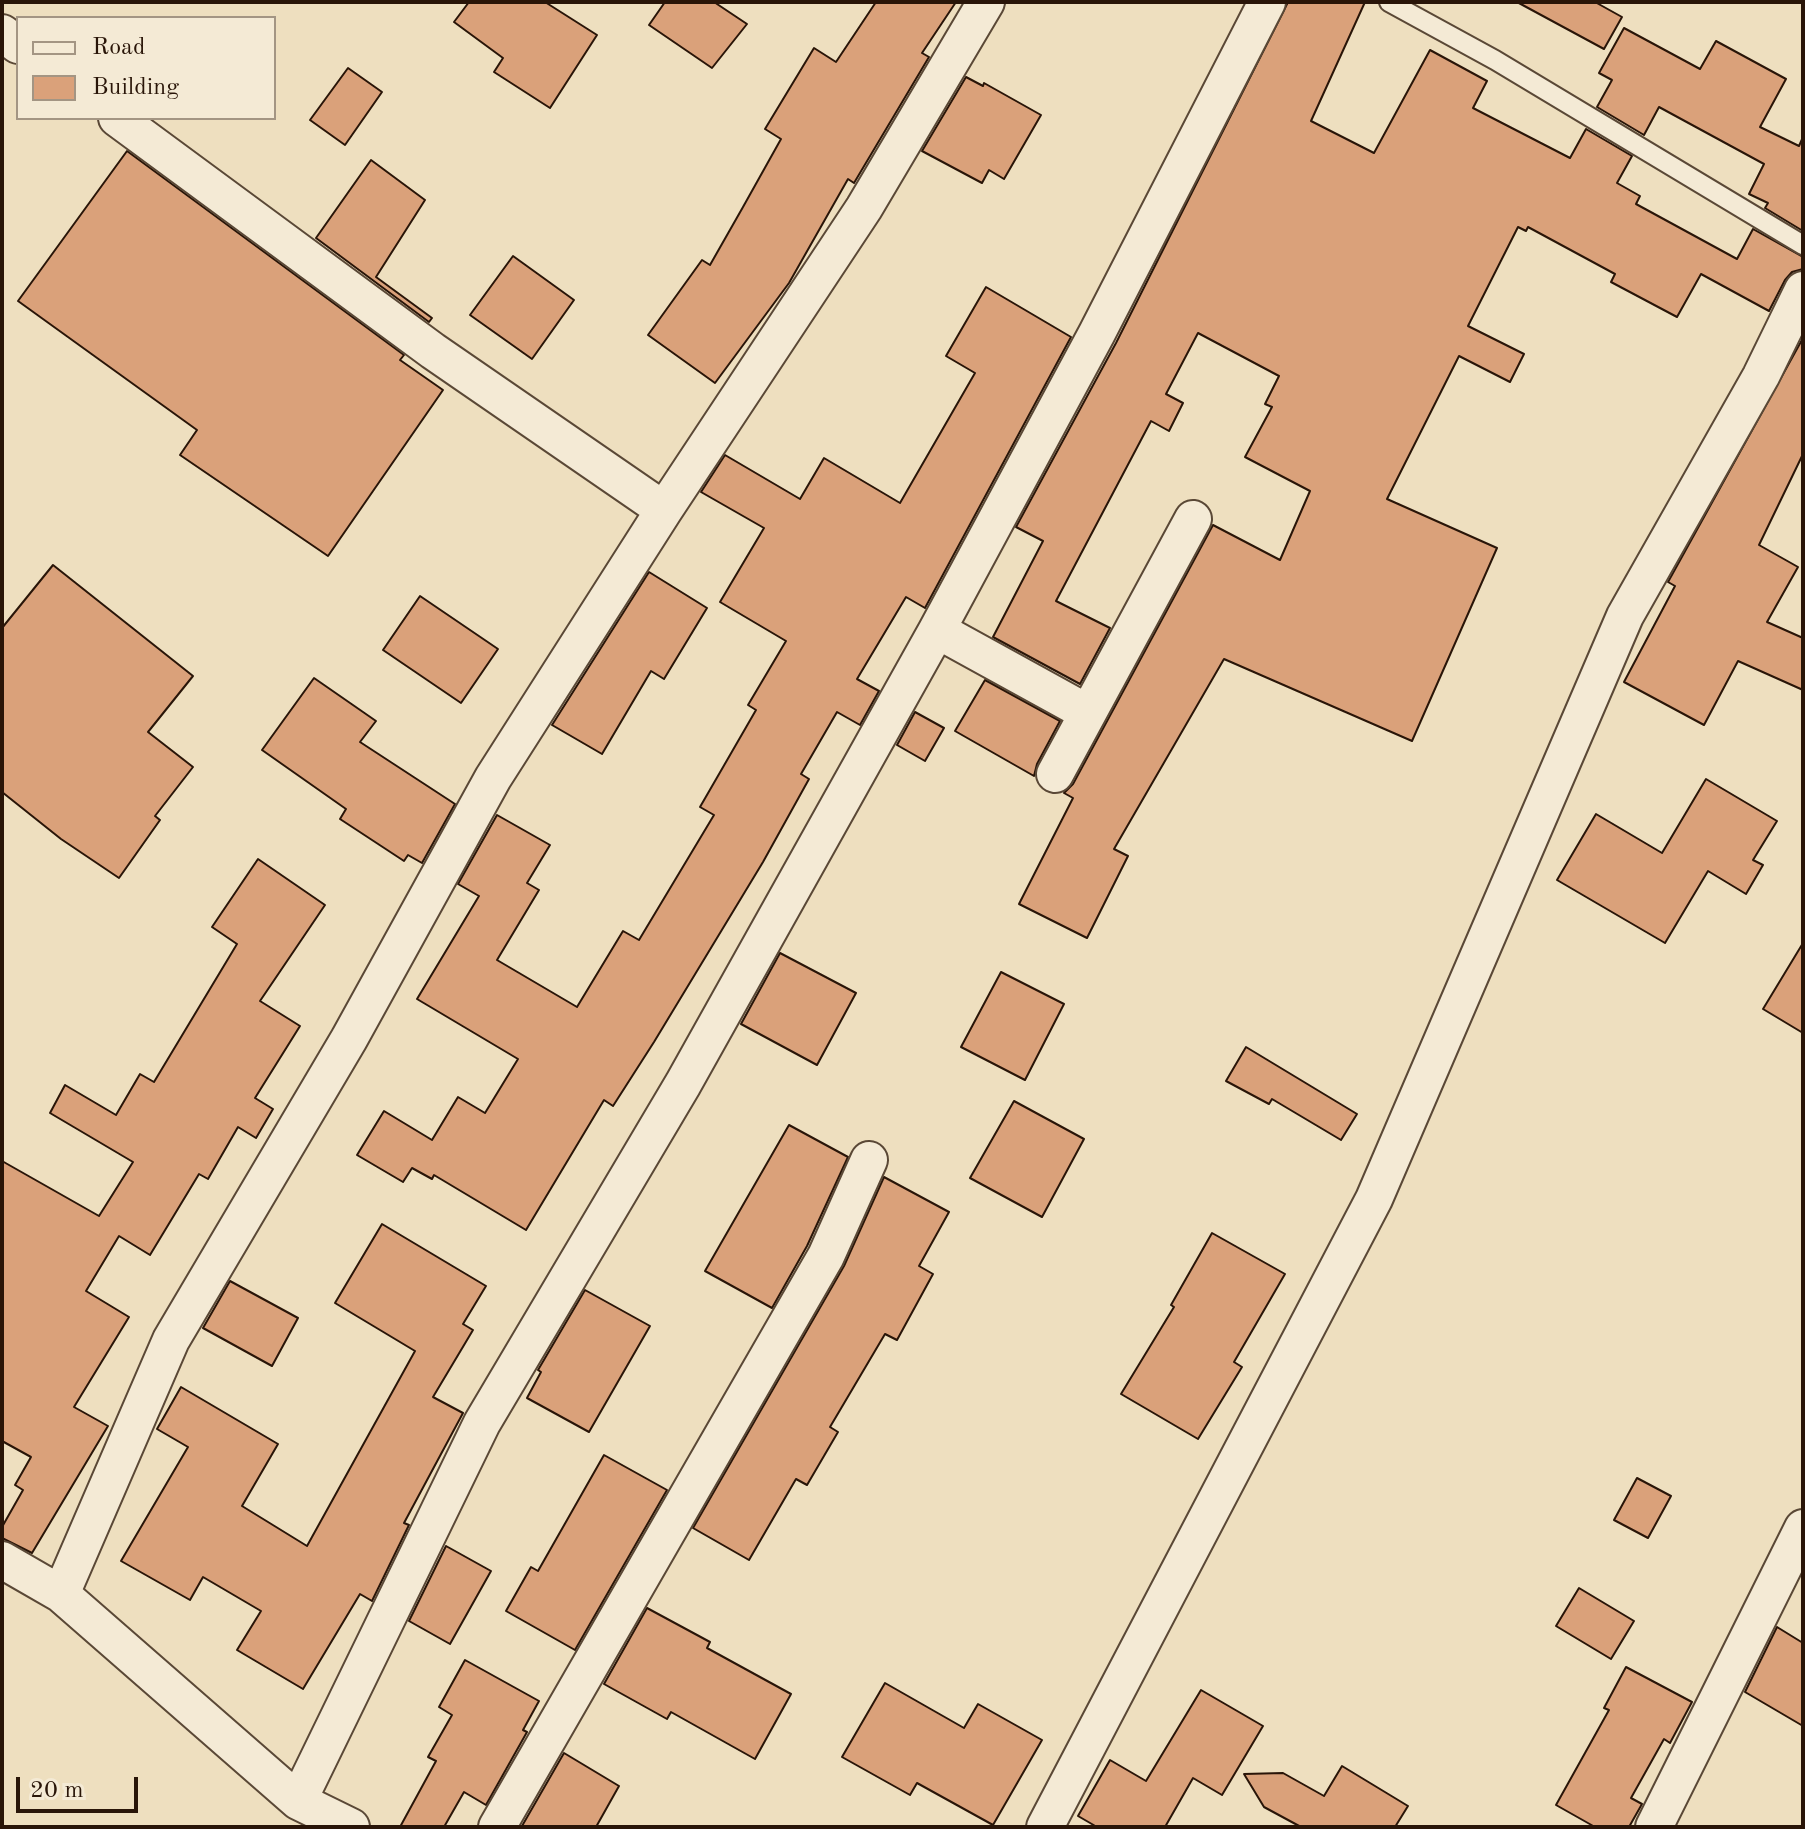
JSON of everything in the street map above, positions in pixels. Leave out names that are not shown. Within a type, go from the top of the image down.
[{"type":"street","points":[[61,1594],[171,1340],[349,1039],[493,778],[664,510],[864,208],[986,2]]},
{"type":"street","points":[[298,1801],[482,1423],[683,1084],[937,630],[1111,306],[1267,2]]},
{"type":"street","points":[[120,120],[433,351],[664,510]]},
{"type":"street","points":[[1045,1827],[1374,1199],[1625,616],[1761,376],[1803,290]]},
{"type":"street","points":[[1055,774],[1193,519]]},
{"type":"street","points":[[937,630],[1086,712]]},
{"type":"street","points":[[497,1827],[826,1256],[869,1160]]},
{"type":"street","points":[[1654,1827],[1803,1528]]},
{"type":"street","points":[[2,1560],[61,1594],[298,1801],[351,1827]]},
{"type":"lane","points":[[1389,2],[1495,60],[1803,245]]},
{"type":"building","points":[[469,2],[545,2],[597,35],[550,108],[494,72],[503,58],[454,22]]},
{"type":"building","points":[[665,2],[714,2],[747,24],[712,68],[649,25]]},
{"type":"building","points":[[876,2],[956,2],[922,53],[929,57],[854,183],[848,179],[789,283],[715,383],[648,335],[702,260],[710,265],[781,139],[765,129],[814,48],[836,62]]},
{"type":"building","points":[[1288,2],[1365,2],[1311,121],[1374,153],[1430,50],[1487,81],[1473,108],[1570,158],[1586,129],[1632,156],[1617,183],[1640,196],[1636,204],[1737,259],[1753,229],[1803,257],[1803,269],[1792,272],[1785,280],[1769,311],[1701,274],[1677,317],[1611,282],[1615,274],[1528,227],[1526,231],[1518,227],[1468,326],[1524,354],[1510,382],[1459,356],[1387,499],[1497,548],[1412,741],[1224,659],[1114,849],[1128,856],[1087,938],[1019,904],[1073,798],[1064,793],[1073,784],[1213,525],[1280,560],[1310,491],[1245,457],[1272,407],[1265,404],[1279,376],[1198,333],[1166,394],[1183,403],[1169,431],[1151,421],[1056,601],[1110,628],[1080,684],[993,637],[1043,541],[1016,527],[1116,343]]},
{"type":"building","points":[[1517,2],[1595,2],[1622,17],[1604,49]]},
{"type":"building","points":[[1624,28],[1700,69],[1716,41],[1786,79],[1760,127],[1799,146],[1803,137],[1803,231],[1765,208],[1768,203],[1749,194],[1764,164],[1659,107],[1644,135],[1597,107],[1612,80],[1599,73]]},
{"type":"building","points":[[348,68],[382,92],[345,145],[310,120]]},
{"type":"building","points":[[966,77],[983,86],[984,83],[1041,115],[1004,179],[989,170],[982,183],[922,151]]},
{"type":"building","points":[[127,151],[404,355],[400,360],[443,390],[328,556],[180,455],[197,430],[18,301]]},
{"type":"building","points":[[371,160],[425,200],[376,277],[432,318],[429,322],[316,238]]},
{"type":"building","points":[[513,256],[574,300],[532,359],[470,315]]},
{"type":"building","points":[[986,287],[1071,337],[925,608],[906,597],[857,679],[879,691],[860,725],[837,712],[801,774],[809,779],[763,862],[613,1106],[604,1100],[526,1230],[434,1175],[432,1179],[412,1168],[403,1182],[357,1155],[384,1111],[432,1140],[458,1097],[485,1113],[518,1059],[417,999],[479,896],[458,884],[497,815],[550,845],[527,883],[539,890],[497,960],[577,1007],[623,931],[639,940],[714,815],[700,807],[756,710],[748,705],[786,641],[720,602],[764,528],[701,492],[725,455],[800,499],[824,458],[900,503],[975,373],[946,356]]},
{"type":"building","points":[[1803,338],[1803,454],[1759,545],[1798,567],[1767,622],[1803,638],[1803,690],[1738,661],[1704,725],[1624,682],[1675,586],[1668,582]]},
{"type":"building","points":[[53,565],[193,676],[148,732],[193,767],[155,816],[160,820],[119,878],[61,839],[2,792],[2,628]]},
{"type":"building","points":[[649,572],[707,608],[664,679],[651,671],[602,754],[552,725]]},
{"type":"building","points":[[420,596],[498,649],[461,703],[383,650]]},
{"type":"building","points":[[314,678],[376,721],[360,742],[455,804],[422,863],[408,855],[404,861],[340,819],[346,809],[262,750]]},
{"type":"building","points":[[985,680],[1060,721],[1037,764],[1034,776],[955,731]]},
{"type":"building","points":[[915,712],[944,728],[925,761],[897,745]]},
{"type":"building","points":[[1706,779],[1777,821],[1753,860],[1763,865],[1746,894],[1708,871],[1665,943],[1557,880],[1596,814],[1662,853]]},
{"type":"building","points":[[258,859],[325,905],[260,1001],[300,1026],[255,1098],[273,1109],[256,1138],[238,1127],[208,1179],[199,1174],[150,1255],[119,1236],[86,1291],[129,1317],[74,1407],[108,1426],[32,1553],[2,1538],[2,1527],[23,1490],[15,1485],[31,1457],[2,1441],[2,1161],[99,1216],[133,1162],[50,1113],[65,1085],[116,1115],[140,1074],[154,1082],[237,944],[212,927]]},
{"type":"building","points":[[1803,943],[1803,1033],[1763,1009]]},
{"type":"building","points":[[780,953],[856,993],[817,1065],[741,1024]]},
{"type":"building","points":[[1001,972],[1064,1004],[1025,1080],[961,1047]]},
{"type":"building","points":[[1246,1047],[1357,1114],[1341,1140],[1272,1099],[1269,1104],[1226,1081]]},
{"type":"building","points":[[1014,1101],[1084,1139],[1042,1217],[970,1178]]},
{"type":"building","points":[[789,1125],[848,1157],[807,1246],[772,1308],[705,1271]]},
{"type":"building","points":[[884,1177],[949,1212],[919,1266],[933,1274],[897,1340],[885,1334],[830,1427],[838,1432],[807,1485],[796,1479],[749,1560],[693,1528],[844,1266]]},
{"type":"building","points":[[382,1224],[486,1286],[463,1324],[473,1330],[433,1397],[463,1413],[404,1523],[409,1525],[372,1601],[360,1594],[303,1689],[237,1650],[261,1611],[203,1577],[190,1600],[121,1561],[188,1447],[157,1429],[181,1387],[278,1444],[242,1506],[307,1546],[415,1351],[335,1303]]},
{"type":"building","points":[[1212,1233],[1285,1274],[1234,1362],[1242,1367],[1198,1439],[1121,1394],[1174,1307],[1171,1305]]},
{"type":"building","points":[[230,1281],[298,1318],[272,1366],[203,1328]]},
{"type":"building","points":[[585,1290],[650,1326],[589,1432],[527,1398],[541,1372],[538,1370]]},
{"type":"building","points":[[604,1455],[667,1490],[575,1650],[506,1611],[531,1567],[538,1571]]},
{"type":"building","points":[[1637,1478],[1671,1496],[1648,1538],[1614,1520]]},
{"type":"building","points":[[446,1546],[491,1571],[450,1644],[409,1621]]},
{"type":"building","points":[[1579,1588],[1634,1621],[1611,1659],[1556,1626]]},
{"type":"building","points":[[647,1608],[710,1642],[707,1648],[791,1694],[755,1759],[671,1712],[667,1719],[604,1684]]},
{"type":"building","points":[[1777,1627],[1803,1643],[1803,1726],[1745,1692]]},
{"type":"building","points":[[465,1660],[539,1701],[523,1730],[527,1732],[486,1805],[464,1792],[444,1827],[400,1827],[436,1761],[428,1757],[452,1715],[439,1707]]},
{"type":"building","points":[[1626,1667],[1692,1702],[1670,1743],[1664,1739],[1631,1798],[1642,1804],[1629,1827],[1595,1827],[1556,1805],[1609,1710],[1604,1708]]},
{"type":"building","points":[[885,1683],[964,1728],[978,1704],[1042,1740],[993,1825],[917,1783],[910,1795],[842,1757]]},
{"type":"building","points":[[1201,1690],[1263,1726],[1222,1795],[1193,1778],[1165,1827],[1097,1827],[1078,1816],[1110,1760],[1146,1781]]},
{"type":"building","points":[[564,1753],[619,1786],[596,1827],[522,1826]]},
{"type":"building","points":[[1342,1766],[1408,1806],[1395,1827],[1301,1827],[1264,1807],[1244,1774],[1283,1773],[1324,1796]]}]
